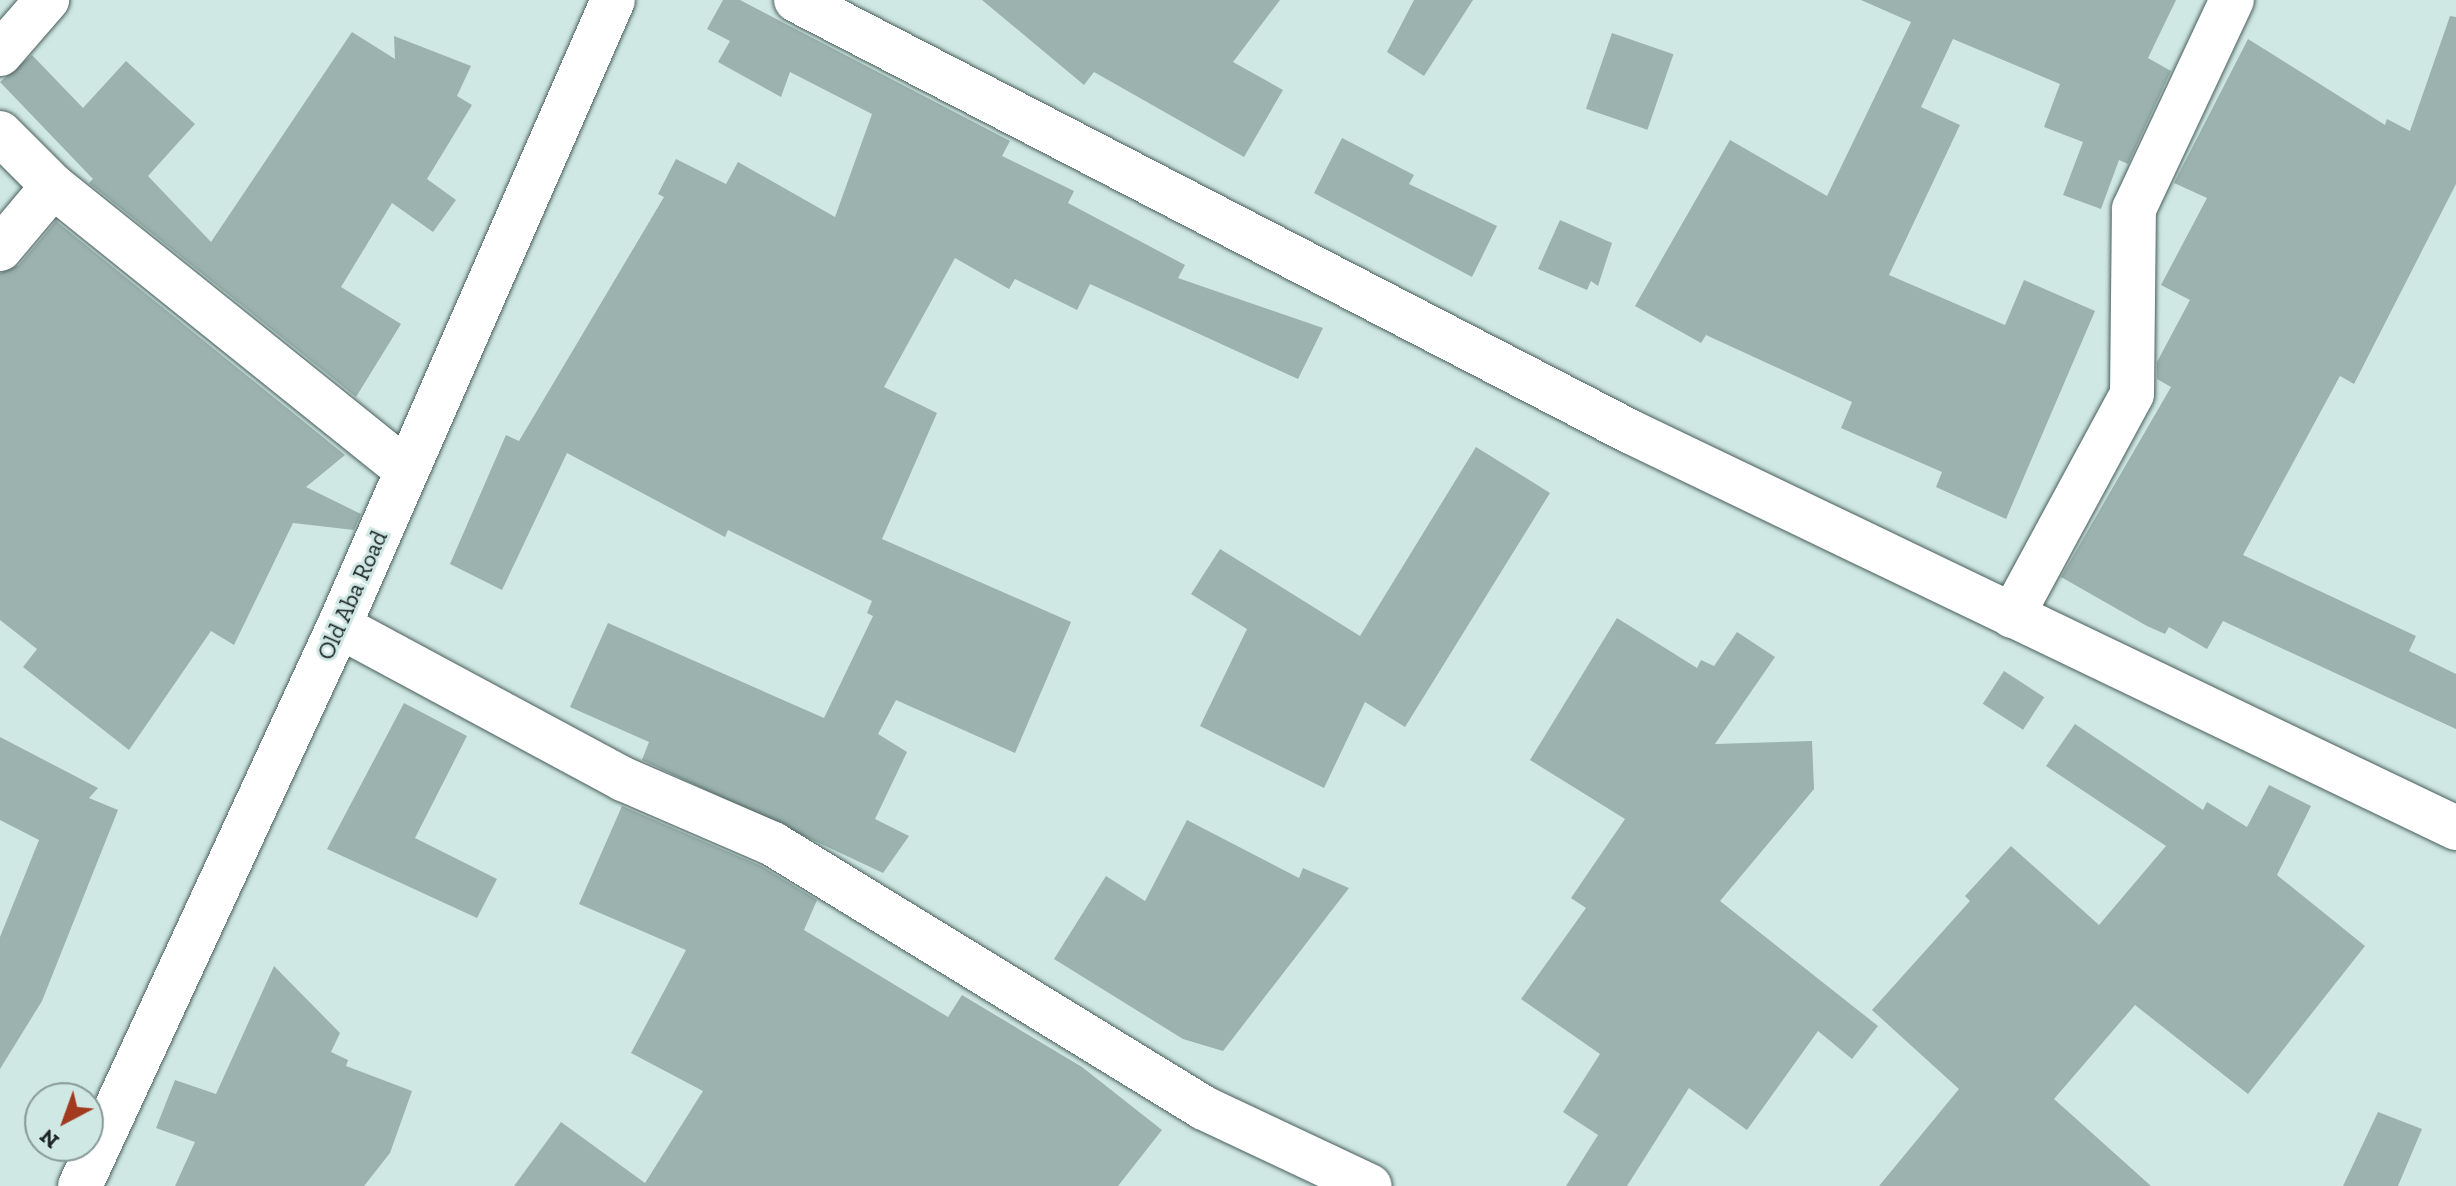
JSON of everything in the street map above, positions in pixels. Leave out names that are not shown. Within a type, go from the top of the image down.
[{"type":"street","points":[[0,54],[47,0]]},
{"type":"street","name":"Old Aba Road","points":[[80,1186],[339,626],[613,0]]},
{"type":"street","points":[[796,0],[1631,432],[2456,828]]},
{"type":"street","points":[[2012,616],[2132,394],[2134,209],[2232,0]]},
{"type":"street","points":[[0,133],[53,186],[407,471]]},
{"type":"street","points":[[0,249],[53,186]]},
{"type":"street","points":[[339,626],[623,779],[773,844],[1204,1108],[1370,1186]]},
{"type":"building","points":[[723,0],[740,0],[1010,141],[1002,156],[1074,191],[1068,203],[1185,265],[1178,278],[1323,328],[1298,379],[1090,284],[1077,310],[1015,279],[1009,289],[955,258],[884,387],[937,413],[882,539],[1071,622],[1015,753],[896,700],[878,734],[907,752],[875,819],[909,836],[883,873],[642,760],[649,742],[570,707],[608,623],[824,718],[873,616],[867,613],[872,601],[728,530],[725,537],[567,453],[502,590],[450,564],[506,435],[519,441],[664,197],[658,194],[676,159],[726,184],[738,162],[835,217],[872,114],[790,72],[781,97],[718,62],[730,41],[707,29]]},
{"type":"building","points":[[982,0],[1280,0],[1233,62],[1283,90],[1244,157],[1094,72],[1084,85]]},
{"type":"building","points":[[1414,0],[1473,0],[1424,76],[1387,52]]},
{"type":"building","points":[[1861,0],[2176,0],[2148,58],[2171,71],[2128,164],[2119,160],[2101,209],[2063,195],[2083,142],[2044,127],[2060,84],[1953,39],[1921,107],[1960,125],[1889,275],[2005,325],[2024,280],[2095,311],[2006,519],[1936,487],[1942,472],[1841,428],[1852,402],[1706,335],[1701,343],[1635,306],[1730,140],[1827,196],[1911,22]]},
{"type":"building","points":[[2450,16],[2456,17],[2456,184],[2354,384],[2340,376],[2243,555],[2416,636],[2409,651],[2456,674],[2456,729],[2223,621],[2207,649],[2169,627],[2165,634],[2147,626],[2061,577],[2171,387],[2157,379],[2157,362],[2190,300],[2161,285],[2207,198],[2174,183],[2248,39],[2385,125],[2387,119],[2410,131]]},
{"type":"building","points":[[352,32],[395,59],[394,36],[471,66],[457,96],[472,105],[427,179],[456,200],[433,232],[392,203],[341,287],[401,324],[356,397],[89,183],[93,179],[0,82],[32,55],[83,108],[126,61],[195,124],[148,176],[211,242]]},
{"type":"building","points":[[1612,33],[1673,54],[1647,130],[1586,109]]},
{"type":"building","points":[[1342,138],[1414,175],[1409,184],[1497,226],[1472,277],[1314,193]]},
{"type":"building","points":[[1560,220],[1612,243],[1598,286],[1591,281],[1587,290],[1538,269]]},
{"type":"building","points":[[56,221],[345,455],[306,487],[361,514],[354,530],[293,523],[234,645],[211,631],[129,750],[23,667],[37,649],[0,620],[0,273],[19,265]]},
{"type":"building","points":[[1476,447],[1550,493],[1405,727],[1365,702],[1324,788],[1200,726],[1247,629],[1191,594],[1220,549],[1360,636]]},
{"type":"building","points":[[1617,618],[1697,668],[1701,660],[1714,666],[1737,632],[1775,657],[1715,744],[1812,741],[1814,789],[1720,901],[1878,1026],[1852,1059],[1818,1031],[1747,1130],[1689,1088],[1627,1186],[1566,1186],[1598,1135],[1563,1112],[1600,1054],[1521,999],[1586,908],[1571,898],[1625,819],[1530,760]]},
{"type":"building","points":[[2004,671],[2044,697],[2023,730],[1983,704]]},
{"type":"building","points":[[404,703],[467,736],[415,838],[497,879],[477,918],[327,849]]},
{"type":"building","points":[[2075,724],[2203,810],[2207,802],[2247,827],[2269,785],[2311,806],[2277,875],[2365,946],[2248,1094],[2135,1005],[2054,1099],[2151,1186],[1879,1186],[1959,1089],[1872,1010],[1970,901],[1965,896],[2011,846],[2099,925],[2166,846],[2046,766]]},
{"type":"building","points":[[0,737],[98,788],[89,798],[118,810],[42,1001],[0,1069],[0,937],[39,840],[0,820]]},
{"type":"building","points":[[622,806],[761,866],[817,900],[804,930],[948,1017],[962,995],[1082,1067],[1162,1130],[1118,1186],[514,1186],[561,1122],[645,1183],[703,1091],[631,1053],[686,950],[579,904]]},
{"type":"building","points":[[1187,820],[1299,878],[1303,868],[1349,888],[1223,1051],[1183,1039],[1054,959],[1106,876],[1145,901]]},
{"type":"building","points":[[274,966],[340,1033],[331,1052],[348,1060],[346,1066],[412,1091],[390,1153],[364,1186],[175,1186],[195,1142],[156,1128],[175,1080],[216,1094]]},
{"type":"building","points":[[2378,1112],[2422,1129],[2398,1186],[2343,1186]]}]
